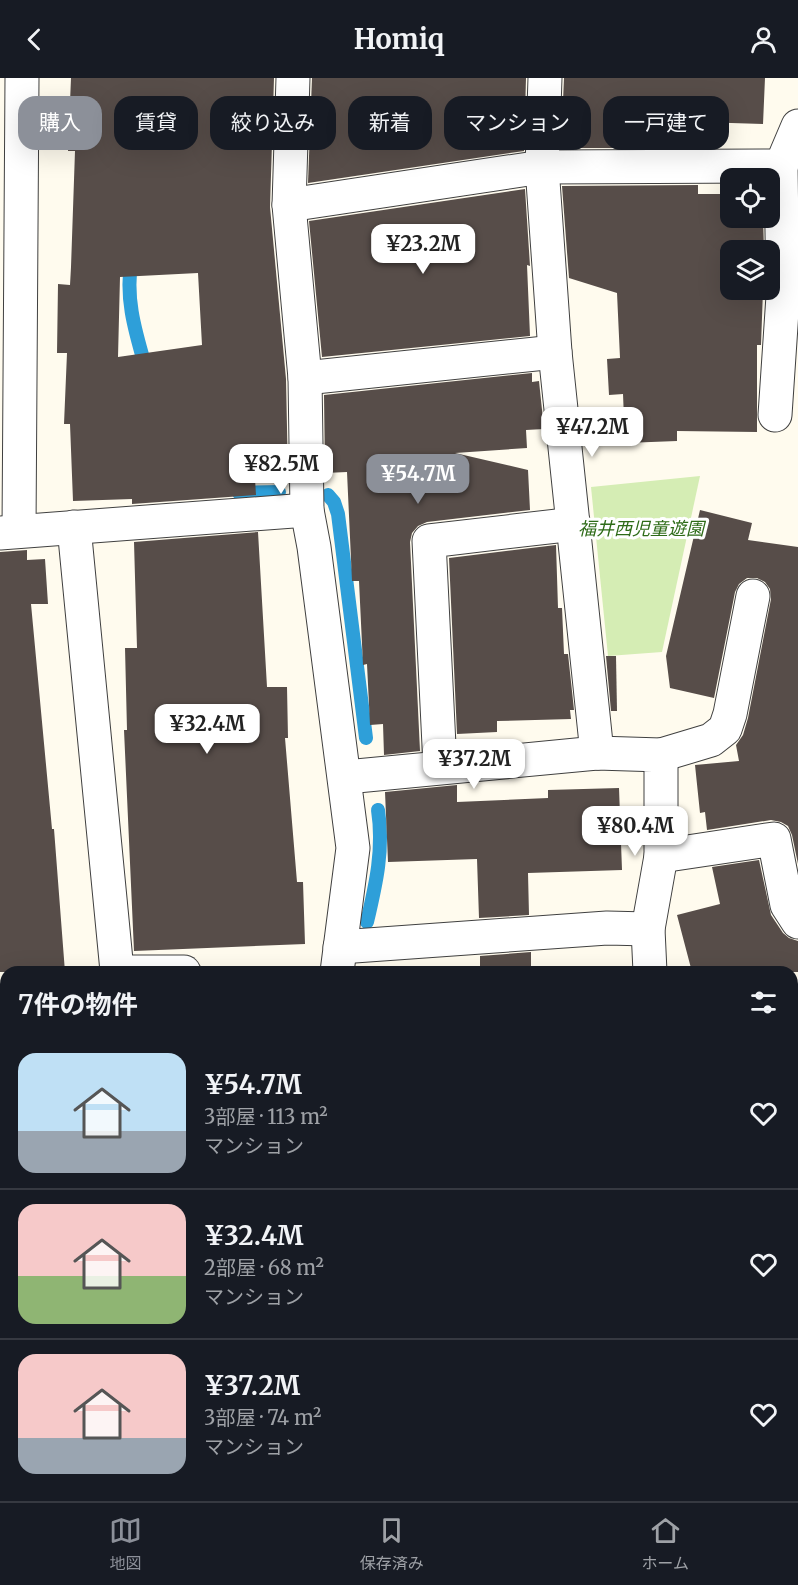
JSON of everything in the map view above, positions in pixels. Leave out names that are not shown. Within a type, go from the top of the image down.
[{"type":"street","points":[[22,78],[10,532],[307,510]]},
{"type":"street","points":[[293,78],[289,205],[305,378],[307,510],[314,547],[353,848],[338,959],[607,928],[648,929]]},
{"type":"street","points":[[545,78],[542,167],[555,352],[597,753]]},
{"type":"street","points":[[775,415],[783,296],[781,166],[798,126]]},
{"type":"street","points":[[289,205],[542,167],[781,166]]},
{"type":"street","points":[[305,378],[555,352]]},
{"type":"street","points":[[440,766],[429,542],[574,524]]},
{"type":"street","points":[[74,527],[116,966]]},
{"type":"street","points":[[345,777],[440,766],[597,753],[661,755],[711,740],[725,729],[730,714],[753,596]]},
{"type":"street","points":[[650,966],[648,929],[661,856],[661,755]]},
{"type":"street","points":[[661,856],[774,839],[787,905],[798,922]]},
{"type":"green space","name":"福井西児童遊園","points":[[700,476],[662,652],[608,656],[591,487]]},
{"type":"building","points":[[71,78],[274,78],[273,96],[210,96],[210,150],[272,150],[270,207],[286,379],[288,476],[255,479],[256,495],[132,504],[132,499],[73,501],[70,424],[64,424],[67,353],[57,353],[58,284],[70,285],[75,151],[68,150],[102,150],[102,96],[70,96]],"holes":[[[198,273],[202,345],[118,357],[120,277]]]},
{"type":"building","points":[[312,78],[526,78],[526,96],[444,96],[444,150],[524,151],[308,183],[309,150],[336,150],[336,96],[311,96]]},
{"type":"building","points":[[564,78],[765,78],[763,124],[729,123],[729,96],[603,96],[603,148],[591,148],[591,96],[563,96]]},
{"type":"building","points":[[698,185],[698,194],[720,194],[720,228],[763,228],[764,240],[720,240],[720,300],[763,300],[761,345],[757,345],[757,432],[677,431],[677,441],[625,443],[623,394],[609,395],[607,359],[620,358],[617,293],[569,278],[562,186]]},
{"type":"building","points":[[525,189],[530,266],[527,265],[530,336],[322,357],[309,221]]},
{"type":"building","points":[[532,373],[532,382],[539,381],[544,429],[526,430],[527,448],[455,453],[528,470],[530,510],[427,522],[418,526],[412,533],[410,542],[420,751],[384,755],[383,724],[370,725],[367,664],[363,665],[359,581],[352,581],[347,472],[325,473],[324,395]]},
{"type":"building","points":[[700,510],[752,523],[748,540],[798,547],[798,864],[792,835],[788,826],[781,822],[771,820],[707,830],[705,812],[700,813],[695,765],[739,761],[736,745],[743,735],[748,718],[771,599],[770,589],[765,582],[757,578],[747,578],[739,584],[735,592],[714,698],[670,688],[666,656]]},
{"type":"building","points":[[258,532],[267,687],[287,687],[288,738],[285,738],[297,882],[303,882],[305,944],[134,951],[124,730],[127,730],[125,648],[137,648],[134,542]]},
{"type":"building","points":[[556,545],[558,608],[562,608],[564,654],[568,654],[574,710],[570,710],[571,719],[497,721],[497,732],[457,734],[449,558]]},
{"type":"building","points":[[27,550],[27,560],[45,559],[48,604],[31,604],[52,829],[54,829],[65,966],[0,966],[0,552]]},
{"type":"building","points":[[606,656],[616,656],[617,711],[611,711]]},
{"type":"building","points":[[457,785],[457,802],[548,798],[548,790],[619,788],[622,870],[528,873],[529,915],[479,918],[477,859],[388,862],[385,792]]},
{"type":"building","points":[[759,860],[771,915],[783,933],[798,941],[798,966],[690,966],[677,915],[720,904],[712,867]]},
{"type":"building","points":[[531,952],[531,966],[480,966],[480,956]]},
{"type":"waterway","points":[[132,258],[130,302],[147,372]]},
{"type":"waterway","points":[[239,493],[279,492]]},
{"type":"waterway","points":[[328,495],[334,502],[338,514],[366,738]]},
{"type":"waterway","points":[[367,922],[380,853],[378,810]]}]
